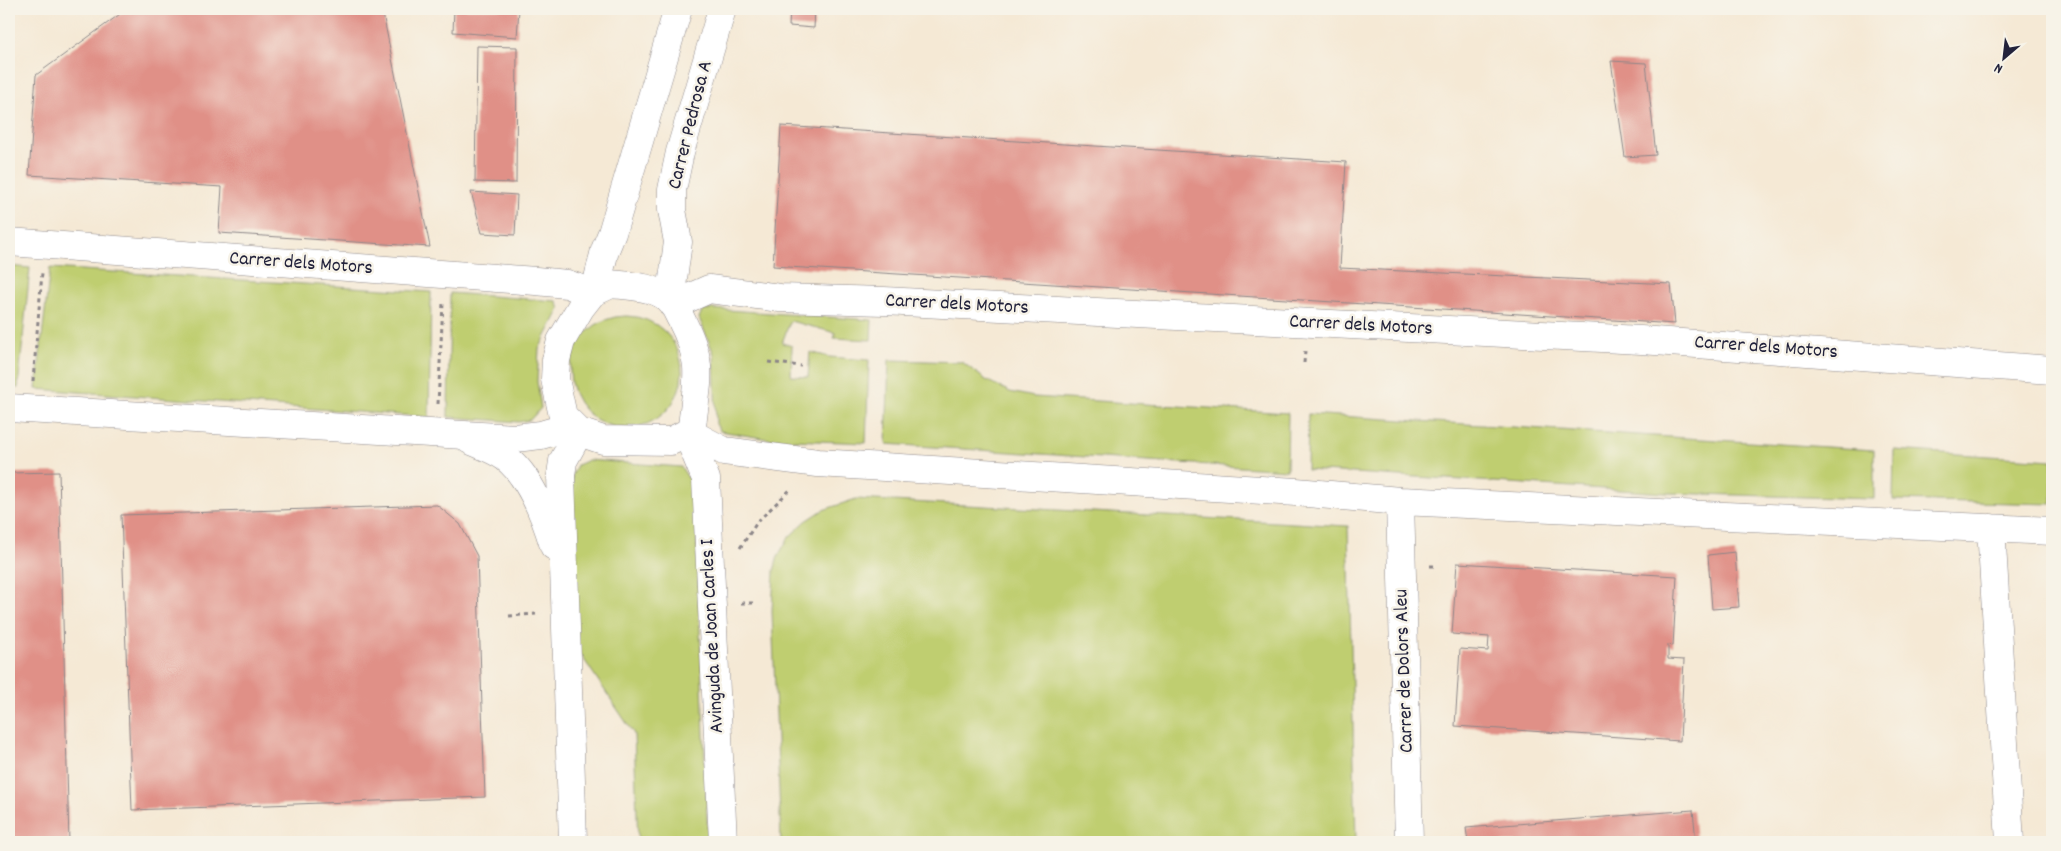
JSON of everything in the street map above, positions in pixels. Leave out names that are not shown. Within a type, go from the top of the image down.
[{"type":"street","points":[[594,292],[678,9]]},
{"type":"street","name":"Carrer Pedrosa A","points":[[672,303],[678,242],[672,210],[672,190],[680,152],[722,9]]},
{"type":"street","name":"Carrer dels Motors","points":[[9,242],[544,282],[567,284],[594,292]]},
{"type":"street","points":[[611,284],[649,289],[668,298],[672,303],[696,352],[699,371],[692,427],[671,441],[656,443],[603,440],[576,429],[563,416],[555,379],[556,360],[561,341],[581,306],[594,292],[611,284]]},
{"type":"street","name":"Carrer dels Motors","points":[[672,303],[709,289],[780,298],[884,301],[1641,340],[2052,370]]},
{"type":"street","points":[[9,408],[515,438],[576,429]]},
{"type":"street","points":[[573,842],[561,475],[563,461],[576,429]]},
{"type":"street","points":[[687,432],[724,451],[818,463],[1400,500],[2052,531]]},
{"type":"street","name":"Avinguda de Joan Carles I","points":[[687,432],[706,479],[723,842]]},
{"type":"street","points":[[460,435],[505,457],[528,484],[544,513],[564,581]]},
{"type":"street","name":"Carrer de Dolors Aleu","points":[[1400,500],[1409,842]]},
{"type":"street","points":[[1990,528],[2010,842]]},
{"type":"path","points":[[32,389],[43,265]]},
{"type":"path","points":[[438,407],[444,300]]},
{"type":"path","points":[[768,362],[802,366]]},
{"type":"path","points":[[739,553],[741,544],[758,521],[794,487]]},
{"type":"path","name":"Avinguda de Joan Carles I","points":[[738,603],[753,602]]},
{"type":"path","points":[[509,616],[537,614]]},
{"type":"green space","points":[[9,266],[30,268],[18,388],[9,388]]},
{"type":"green space","points":[[50,268],[431,292],[429,417],[36,389]]},
{"type":"green space","points":[[450,293],[557,301],[560,309],[539,349],[537,381],[541,408],[530,420],[519,422],[448,417]]},
{"type":"green space","points":[[712,309],[872,320],[871,340],[834,338],[836,333],[790,321],[782,343],[792,346],[791,376],[808,377],[810,352],[829,357],[869,360],[866,443],[768,439],[720,431],[716,424],[714,354],[699,318],[702,311]]},
{"type":"green space","points":[[626,316],[647,320],[665,333],[678,351],[682,372],[678,393],[665,411],[647,424],[626,428],[605,424],[587,411],[574,393],[570,372],[574,351],[587,333],[605,320]]},
{"type":"green space","points":[[889,360],[962,362],[986,380],[1010,392],[1034,397],[1288,413],[1287,470],[886,444]]},
{"type":"green space","points":[[1308,414],[1874,450],[1874,499],[1666,493],[1307,470]]},
{"type":"green space","points":[[1894,450],[2052,460],[2052,504],[1893,500]]},
{"type":"green space","points":[[588,460],[681,467],[689,479],[695,499],[708,842],[638,842],[634,734],[575,646],[572,476],[577,465]]},
{"type":"green space","points":[[856,499],[1348,526],[1356,842],[781,842],[772,611],[774,571],[778,556],[789,537],[806,521],[823,510]]},
{"type":"building","points":[[127,9],[382,9],[430,247],[219,233],[222,187],[29,175],[36,75]]},
{"type":"building","points":[[454,9],[519,9],[517,37],[453,32]]},
{"type":"building","points":[[790,9],[815,9],[814,28],[789,26]]},
{"type":"building","points":[[477,46],[517,47],[516,183],[475,182]]},
{"type":"building","points":[[1611,61],[1646,63],[1656,155],[1625,157]]},
{"type":"building","points":[[781,126],[1346,162],[1340,268],[1671,284],[1675,324],[773,266]]},
{"type":"building","points":[[471,192],[517,195],[515,235],[482,233]]},
{"type":"building","points":[[59,472],[69,842],[9,842],[9,473]]},
{"type":"building","points":[[437,505],[460,524],[477,556],[485,797],[132,810],[121,515]]},
{"type":"building","points":[[1735,552],[1739,607],[1712,609],[1708,555]]},
{"type":"building","points":[[1457,563],[1677,576],[1673,646],[1668,645],[1668,659],[1684,660],[1680,741],[1455,726],[1460,649],[1488,651],[1489,637],[1452,634]]},
{"type":"building","points":[[1693,810],[1696,842],[1468,842],[1466,828]]}]
